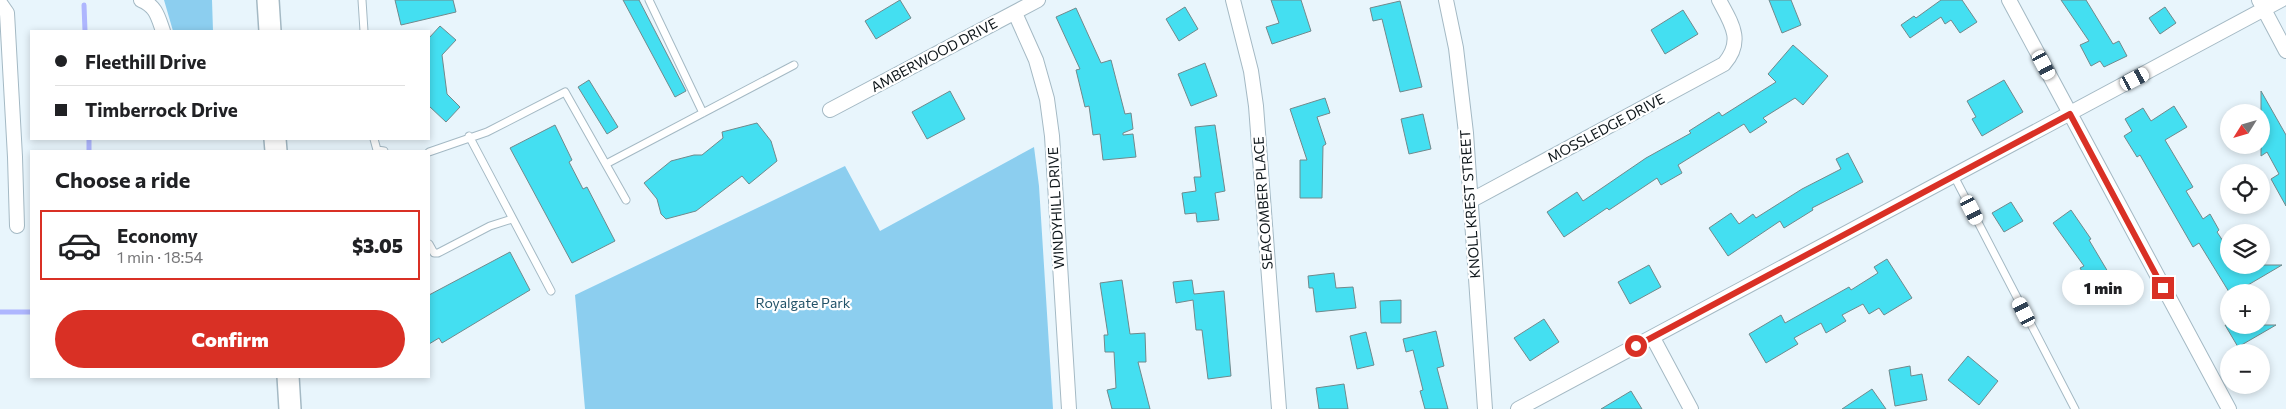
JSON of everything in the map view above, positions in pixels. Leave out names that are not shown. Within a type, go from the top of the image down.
[{"type":"main road","points":[[268,0],[270,30]]},
{"type":"main road","points":[[288,378],[290,409]]},
{"type":"street","points":[[141,0],[150,4],[158,15],[162,30]]},
{"type":"street","name":"AMBERWOOD DRIVE","points":[[830,110],[1038,0]]},
{"type":"street","name":"SEACOMBER PLACE","points":[[1233,0],[1251,71],[1256,106],[1279,409]]},
{"type":"street","name":"KNOLL KREST STREET","points":[[1446,0],[1456,48],[1466,134],[1485,409]]},
{"type":"street","name":"MOSSLEDGE DRIVE","points":[[1470,201],[1724,64],[1735,47],[1732,25],[1719,0]]},
{"type":"street","points":[[2009,0],[2229,409]]},
{"type":"street","points":[[1518,409],[2070,114],[2261,5],[2281,0]]},
{"type":"street","points":[[0,3],[7,13],[17,226]]},
{"type":"street","points":[[2261,5],[2286,51]]},
{"type":"street","name":"WINDYHILL DRIVE","points":[[1015,12],[1036,60],[1047,99],[1052,136],[1069,409]]},
{"type":"street","points":[[1653,338],[1692,409]]},
{"type":"lane","points":[[362,0],[364,30]]},
{"type":"lane","points":[[649,0],[703,113]]},
{"type":"lane","points":[[606,164],[794,65]]},
{"type":"lane","points":[[430,152],[469,136],[487,132],[565,92],[626,200]]},
{"type":"lane","points":[[469,136],[512,220],[551,290]]},
{"type":"lane","points":[[1954,176],[2075,409]]},
{"type":"lane","points":[[430,246],[434,253],[438,253],[490,226],[512,220]]},
{"type":"green space","points":[[164,0],[212,0],[213,30],[173,30]]},
{"type":"green space","name":"Royalgate Park","points":[[1034,147],[1039,186],[1053,409],[585,409],[575,295],[845,166],[880,231]]},
{"type":"building","points":[[395,0],[453,0],[456,12],[401,25]]},
{"type":"building","points":[[623,0],[639,0],[686,91],[675,97]]},
{"type":"building","points":[[900,0],[911,18],[876,39],[865,21]]},
{"type":"building","points":[[1271,0],[1301,0],[1311,31],[1272,44],[1266,27],[1279,23]]},
{"type":"building","points":[[1769,0],[1791,0],[1801,25],[1782,33]]},
{"type":"building","points":[[1941,0],[1962,0],[1977,22],[1960,33],[1951,20],[1945,24],[1941,17],[1910,38],[1901,25],[1914,16],[1916,18]]},
{"type":"building","points":[[2061,0],[2086,0],[2113,44],[2119,41],[2127,56],[2104,67],[2100,61],[2091,66],[2080,45],[2089,41]]},
{"type":"building","points":[[1400,1],[1422,87],[1400,92],[1382,19],[1373,21],[1370,8]]},
{"type":"building","points":[[1185,7],[1198,29],[1179,41],[1166,19]]},
{"type":"building","points":[[2165,7],[2176,23],[2160,34],[2149,18]]},
{"type":"building","points":[[1076,8],[1101,63],[1111,60],[1125,114],[1131,113],[1133,129],[1123,133],[1123,135],[1133,134],[1136,157],[1103,160],[1100,134],[1093,135],[1089,106],[1085,107],[1076,70],[1080,69],[1056,17]]},
{"type":"building","points":[[1683,10],[1698,34],[1665,54],[1651,30]]},
{"type":"building","points":[[440,26],[456,40],[442,55],[447,94],[460,107],[446,122],[430,107],[430,37]]},
{"type":"building","points":[[1793,45],[1828,76],[1803,105],[1795,98],[1763,118],[1767,122],[1750,133],[1744,124],[1678,165],[1682,173],[1661,185],[1657,178],[1564,237],[1547,212],[1577,192],[1583,201],[1646,158],[1691,133],[1689,131],[1719,112],[1722,116],[1776,82],[1768,74]]},
{"type":"building","points":[[1205,63],[1217,96],[1191,106],[1178,74]]},
{"type":"building","points":[[589,80],[618,127],[607,134],[578,87]]},
{"type":"building","points":[[2004,80],[2023,112],[1982,136],[1972,119],[1976,117],[1967,101]]},
{"type":"building","points":[[950,91],[965,119],[927,139],[912,112]]},
{"type":"building","points":[[2261,91],[2268,104],[2261,104]]},
{"type":"building","points":[[1325,98],[1330,113],[1317,117],[1326,144],[1323,146],[1322,198],[1300,198],[1300,160],[1307,160],[1290,109]]},
{"type":"building","points":[[2174,106],[2187,127],[2165,140],[2193,187],[2186,191],[2203,219],[2210,214],[2219,230],[2217,232],[2220,236],[2220,274],[2267,274],[2250,284],[2224,284],[2199,243],[2193,247],[2140,155],[2137,157],[2124,136],[2132,131],[2125,119],[2143,108],[2151,121]]},
{"type":"building","points":[[2270,107],[2286,135],[2286,206],[2271,179],[2279,174],[2268,154],[2270,154]]},
{"type":"building","points":[[1423,114],[1431,149],[1409,154],[1401,119]]},
{"type":"building","points":[[757,123],[771,141],[777,161],[749,184],[742,176],[696,211],[666,219],[661,214],[657,199],[644,183],[671,161],[694,155],[702,155],[723,138],[722,132]]},
{"type":"building","points":[[555,125],[572,160],[569,162],[583,189],[587,187],[615,241],[572,263],[510,148]]},
{"type":"building","points":[[1215,125],[1225,191],[1215,193],[1219,220],[1197,222],[1196,213],[1185,214],[1182,193],[1196,191],[1194,177],[1201,177],[1195,127]]},
{"type":"building","points":[[1848,153],[1863,182],[1812,208],[1813,210],[1784,228],[1780,221],[1728,256],[1709,228],[1731,213],[1739,224],[1753,214],[1756,218],[1802,189],[1841,169],[1836,159]]},
{"type":"building","points":[[2011,202],[2023,221],[2004,232],[1992,213]]},
{"type":"building","points":[[2071,210],[2091,239],[2089,240],[2117,287],[2098,298],[2080,268],[2084,266],[2053,223]]},
{"type":"building","points":[[510,252],[530,290],[442,343],[439,338],[430,343],[430,294]]},
{"type":"building","points":[[1887,259],[1912,298],[1884,315],[1879,308],[1869,314],[1863,304],[1842,315],[1846,321],[1826,333],[1821,323],[1794,338],[1798,344],[1766,363],[1749,334],[1781,315],[1785,323],[1849,287],[1851,290],[1878,273],[1874,267]]},
{"type":"building","points":[[1649,265],[1661,287],[1630,304],[1618,282]]},
{"type":"building","points":[[2270,265],[2282,265],[2270,272]]},
{"type":"building","points":[[1334,273],[1336,288],[1353,287],[1356,308],[1316,312],[1313,288],[1309,288],[1308,276]]},
{"type":"building","points":[[1122,280],[1130,334],[1145,333],[1146,362],[1138,362],[1150,409],[1112,409],[1107,390],[1116,388],[1114,352],[1105,352],[1104,335],[1108,335],[1100,283]]},
{"type":"building","points":[[1192,280],[1194,294],[1224,291],[1231,376],[1208,379],[1202,330],[1196,330],[1193,300],[1176,303],[1173,282]]},
{"type":"building","points":[[1401,300],[1401,323],[1381,323],[1380,301]]},
{"type":"building","points":[[1544,319],[1559,342],[1530,361],[1514,338]]},
{"type":"building","points":[[1436,331],[1444,366],[1437,368],[1448,409],[1425,409],[1420,391],[1423,390],[1413,350],[1406,352],[1403,339]]},
{"type":"building","points":[[1366,332],[1374,365],[1357,369],[1350,336]]},
{"type":"building","points":[[2230,334],[2260,334],[2243,344],[2236,344]]},
{"type":"building","points":[[1968,356],[1998,381],[1979,405],[1948,380]]},
{"type":"building","points":[[1910,366],[1911,376],[1922,374],[1927,400],[1895,406],[1889,370]]},
{"type":"building","points":[[1344,384],[1348,409],[1319,409],[1316,388]]},
{"type":"building","points":[[1872,389],[1886,409],[1842,409]]},
{"type":"building","points":[[1631,391],[1642,409],[1601,409]]},
{"type":"waterway","points":[[84,5],[85,30]]},
{"type":"waterway","points":[[89,140],[89,150]]},
{"type":"waterway","points":[[0,312],[30,312]]},
{"type":"route","points":[[1636,346],[2070,114],[2163,288]]}]
